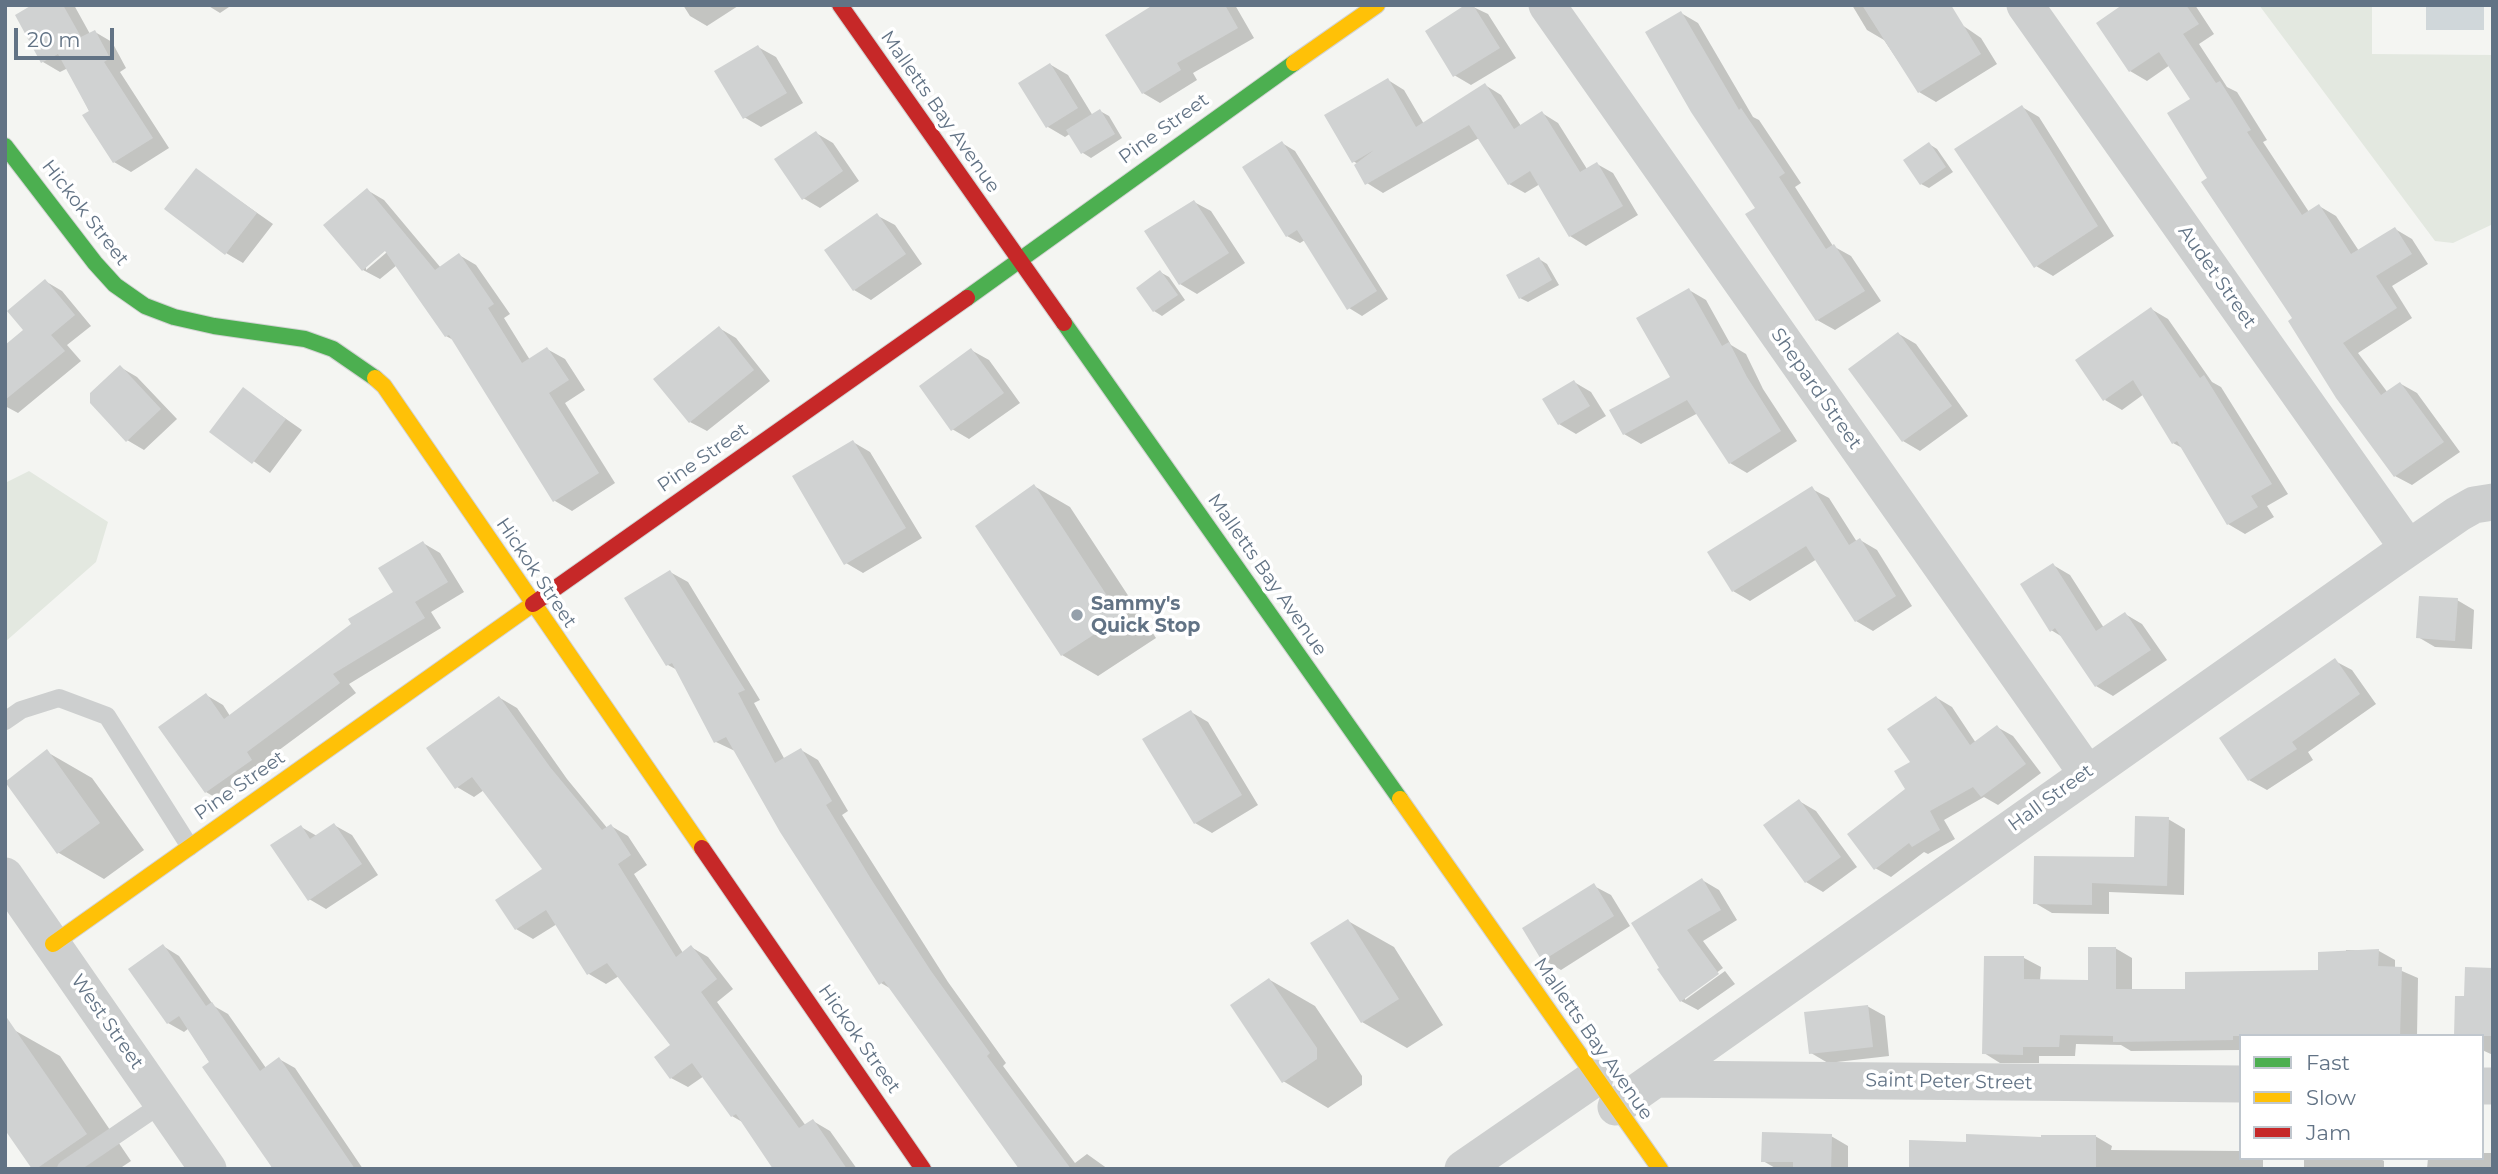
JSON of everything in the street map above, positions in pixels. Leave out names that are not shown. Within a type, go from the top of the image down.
[{"type":"street","name":"Malletts Bay Avenue","points":[[840,5],[1660,1169]]},
{"type":"street","name":"Pine Street","points":[[53,944],[1019,261],[1227,108],[1377,5]]},
{"type":"street","name":"Shepard Street","points":[[1547,5],[2086,772]]},
{"type":"street","name":"Audet Street","points":[[2025,5],[2408,548]]},
{"type":"street","name":"Hickok Street","points":[[5,146],[95,263],[115,285],[145,306],[174,317],[215,326],[305,338],[333,349],[360,365],[384,386],[923,1169]]},
{"type":"street","name":"Hall Street","points":[[1616,1107],[2086,772],[2408,548],[2474,505],[2493,502]]},
{"type":"street","name":"West Street","points":[[5,876],[208,1169]]},
{"type":"street","points":[[1463,1169],[1595,1078]]},
{"type":"street","name":"Saint Peter Street","points":[[1658,1079],[2239,1084]]},
{"type":"lane","points":[[5,721],[21,710],[59,698],[107,716],[190,847]]},
{"type":"lane","points":[[66,1169],[163,1103]]},
{"type":"shaded area","points":[[2259,5],[2372,5],[2372,54],[2493,55],[2493,224],[2453,243],[2435,241]]},
{"type":"shaded area","points":[[2426,5],[2484,5],[2484,30],[2426,30]]},
{"type":"shaded area","points":[[29,471],[108,522],[96,562],[5,642],[5,483]]},
{"type":"building","points":[[32,5],[63,5],[81,37],[95,30],[110,58],[104,62],[153,138],[113,163],[82,115],[89,111],[58,54],[41,63],[15,15]]},
{"type":"building","points":[[1153,5],[1225,5],[1238,28],[1177,63],[1181,70],[1142,94],[1105,35]]},
{"type":"building","points":[[1465,5],[1473,5],[1500,48],[1453,77],[1425,31]]},
{"type":"building","points":[[1862,5],[1951,5],[1981,54],[1918,93]]},
{"type":"building","points":[[2122,5],[2186,5],[2199,24],[2183,34],[2216,83],[2220,81],[2251,130],[2247,132],[2302,215],[2319,204],[2351,254],[2395,227],[2412,254],[2376,276],[2397,308],[2343,343],[2381,395],[2400,382],[2444,442],[2394,477],[2336,398],[2288,321],[2292,318],[2201,182],[2207,178],[2167,113],[2190,99],[2159,52],[2129,72],[2096,23]]},
{"type":"building","points":[[1681,11],[1739,110],[1741,108],[1785,173],[1779,177],[1826,249],[1834,244],[1865,291],[1816,321],[1745,214],[1755,208],[1691,112],[1645,32]]},
{"type":"building","points":[[758,45],[787,93],[743,119],[714,71]]},
{"type":"building","points":[[1050,63],[1078,108],[1046,128],[1018,83]]},
{"type":"building","points":[[1388,78],[1416,127],[1485,83],[1514,129],[1542,111],[1580,172],[1597,162],[1623,206],[1569,237],[1530,171],[1508,185],[1469,125],[1365,185],[1354,165],[1374,150],[1352,163],[1324,115]]},
{"type":"building","points":[[2022,105],[2098,226],[2034,268],[1954,149]]},
{"type":"building","points":[[1100,109],[1115,134],[1081,154],[1066,130]]},
{"type":"building","points":[[816,131],[843,171],[802,200],[774,159]]},
{"type":"building","points":[[1282,141],[1377,291],[1347,310],[1297,230],[1286,237],[1242,167]]},
{"type":"building","points":[[1929,142],[1946,167],[1920,185],[1903,160]]},
{"type":"building","points":[[196,168],[257,213],[225,255],[164,209]]},
{"type":"building","points":[[367,188],[435,270],[459,253],[494,304],[488,308],[522,363],[547,347],[569,380],[549,393],[599,473],[553,502],[449,335],[445,337],[385,251],[362,271],[323,225]]},
{"type":"building","points":[[1194,200],[1229,253],[1179,285],[1144,231]]},
{"type":"building","points":[[877,213],[906,254],[853,291],[824,250]]},
{"type":"building","points":[[1539,257],[1552,280],[1519,299],[1506,275]]},
{"type":"building","points":[[1160,270],[1178,295],[1153,312],[1136,288]]},
{"type":"building","points":[[45,279],[75,315],[51,335],[65,351],[5,400],[5,345],[23,330],[7,311]]},
{"type":"building","points":[[1689,288],[1722,346],[1729,342],[1747,377],[1781,431],[1729,464],[1687,400],[1623,435],[1609,410],[1670,377],[1636,318]]},
{"type":"building","points":[[2151,307],[2200,378],[2204,375],[2272,484],[2251,496],[2258,507],[2227,525],[2177,441],[2172,444],[2133,380],[2103,401],[2075,360]]},
{"type":"building","points":[[719,326],[754,370],[689,423],[653,379]]},
{"type":"building","points":[[1898,332],[1952,406],[1902,442],[1848,369]]},
{"type":"building","points":[[971,348],[1004,393],[951,431],[919,386]]},
{"type":"building","points":[[120,365],[161,409],[126,442],[90,403],[90,393]]},
{"type":"building","points":[[1574,380],[1590,406],[1558,425],[1542,399]]},
{"type":"building","points":[[243,387],[286,419],[252,464],[209,432]]},
{"type":"building","points":[[853,440],[906,528],[844,565],[792,476]]},
{"type":"building","points":[[1034,484],[1121,617],[1061,656],[975,526]]},
{"type":"building","points":[[1812,486],[1849,545],[1860,538],[1896,596],[1855,622],[1806,546],[1732,592],[1707,552]]},
{"type":"building","points":[[423,541],[448,582],[415,602],[425,618],[333,674],[340,683],[247,752],[252,760],[205,793],[158,727],[206,693],[224,719],[351,624],[348,619],[393,592],[378,568]]},
{"type":"building","points":[[2053,563],[2096,631],[2125,612],[2151,650],[2095,687],[2055,628],[2050,632],[2020,584]]},
{"type":"building","points":[[670,570],[745,690],[738,693],[775,763],[801,748],[832,801],[826,805],[871,879],[931,971],[990,1053],[987,1056],[1071,1169],[1019,1169],[884,981],[879,985],[780,832],[726,737],[714,743],[672,663],[666,666],[624,598]]},
{"type":"building","points":[[2419,596],[2458,598],[2455,641],[2416,638]]},
{"type":"building","points":[[2335,658],[2360,694],[2292,742],[2297,749],[2248,781],[2219,738]]},
{"type":"building","points":[[499,696],[550,767],[602,830],[611,824],[631,855],[618,864],[676,957],[691,945],[717,979],[701,992],[799,1128],[813,1119],[847,1169],[773,1169],[736,1114],[731,1117],[692,1063],[670,1079],[654,1057],[670,1045],[607,963],[587,975],[546,910],[515,930],[495,900],[542,869],[472,777],[455,789],[426,748]]},
{"type":"building","points":[[1936,696],[1970,745],[1997,725],[2026,764],[1981,797],[1973,787],[1930,811],[1940,830],[1912,847],[1909,843],[1874,870],[1847,834],[1905,789],[1894,771],[1910,762],[1887,729]]},
{"type":"building","points":[[1191,710],[1242,795],[1194,824],[1142,739]]},
{"type":"building","points":[[47,749],[100,823],[57,854],[5,782]]},
{"type":"building","points":[[1799,799],[1841,857],[1805,883],[1763,825]]},
{"type":"building","points":[[2135,816],[2169,817],[2167,886],[2092,883],[2092,905],[2033,904],[2034,856],[2134,857]]},
{"type":"building","points":[[334,823],[362,864],[308,901],[270,845],[301,825],[310,839]]},
{"type":"building","points":[[1702,878],[1721,910],[1687,930],[1719,974],[1680,1002],[1657,969],[1659,968],[1631,923]]},
{"type":"building","points":[[1594,883],[1614,916],[1542,961],[1522,928]]},
{"type":"building","points":[[1348,919],[1399,999],[1361,1023],[1310,943]]},
{"type":"building","points":[[163,944],[206,1006],[212,1002],[260,1071],[279,1057],[355,1169],[273,1169],[202,1067],[209,1062],[179,1016],[167,1024],[128,969]]},
{"type":"building","points":[[2088,947],[2116,947],[2116,989],[2185,989],[2185,972],[2318,970],[2318,952],[2379,949],[2378,966],[2402,967],[2400,1034],[2239,1034],[2233,1036],[2233,1040],[2113,1042],[2113,1036],[2060,1035],[2059,1047],[2023,1047],[2023,1055],[1982,1054],[1984,956],[2024,956],[2024,979],[2088,980]]},
{"type":"building","points":[[2465,967],[2493,968],[2493,1036],[2454,1034],[2455,996],[2464,996]]},
{"type":"building","points":[[1269,978],[1317,1048],[1317,1059],[1282,1083],[1230,1005]]},
{"type":"building","points":[[1868,1005],[1873,1047],[1809,1054],[1804,1012]]},
{"type":"building","points":[[5,1015],[87,1134],[36,1169],[32,1169],[5,1130]]},
{"type":"building","points":[[1762,1132],[1832,1134],[1831,1169],[1793,1169],[1793,1162],[1761,1162]]},
{"type":"building","points":[[1966,1134],[2041,1137],[2096,1135],[2096,1169],[1909,1169],[1909,1140],[1966,1142]]},
{"type":"traffic: fast","points":[[967,298],[1294,63]]},
{"type":"traffic: fast","points":[[5,146],[95,263],[115,285],[145,306],[174,317],[214,326],[305,339],[333,349],[375,378]]},
{"type":"traffic: fast","points":[[1064,323],[1400,799]]},
{"type":"traffic: slow","points":[[1294,63],[1377,5]]},
{"type":"traffic: slow","points":[[375,378],[384,386],[702,848]]},
{"type":"traffic: slow","points":[[53,944],[533,604]]},
{"type":"traffic: slow","points":[[1400,799],[1660,1169]]},
{"type":"traffic: jam","points":[[840,5],[1064,323]]},
{"type":"traffic: jam","points":[[533,604],[967,298]]},
{"type":"traffic: jam","points":[[702,848],[923,1169]]},
{"type":"place","name":"Sammy's Quick Stop","points":[[1077,615]]}]
